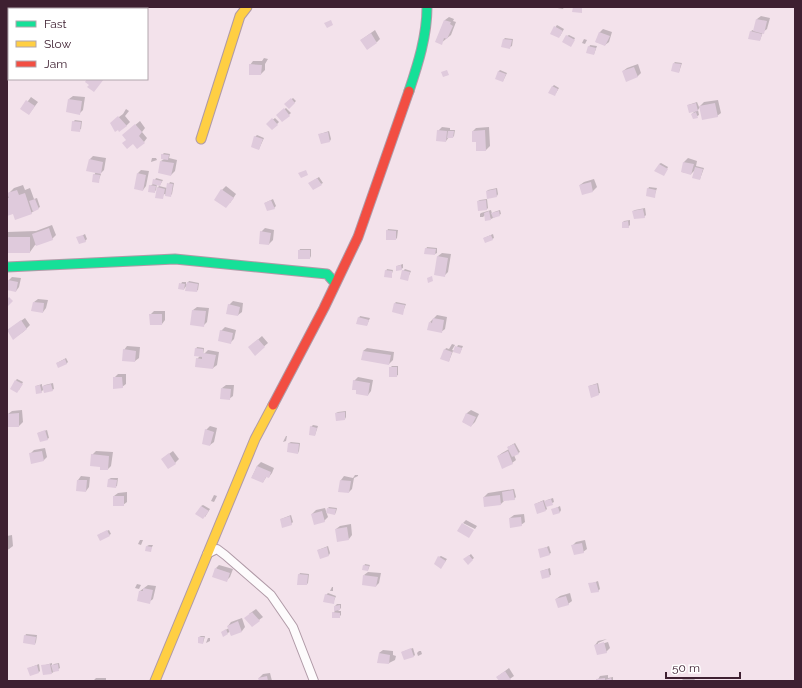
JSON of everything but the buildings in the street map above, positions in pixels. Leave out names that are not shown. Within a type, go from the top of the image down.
[{"type":"street","points":[[201,139],[240,16],[247,7]]},
{"type":"street","points":[[155,681],[255,439],[324,308],[358,237],[413,77],[427,24],[427,7]]},
{"type":"street","points":[[7,267],[175,259],[327,274],[336,283]]},
{"type":"street","points":[[207,554],[217,549],[225,554],[271,595],[293,627],[314,681]]},
{"type":"traffic: fast","points":[[409,91],[424,39],[427,7]]},
{"type":"traffic: fast","points":[[7,267],[175,259],[327,274],[335,283]]},
{"type":"traffic: slow","points":[[201,139],[240,16],[247,7]]},
{"type":"traffic: slow","points":[[155,681],[255,439],[273,405]]},
{"type":"traffic: jam","points":[[273,405],[324,308],[358,237],[409,91]]}]
